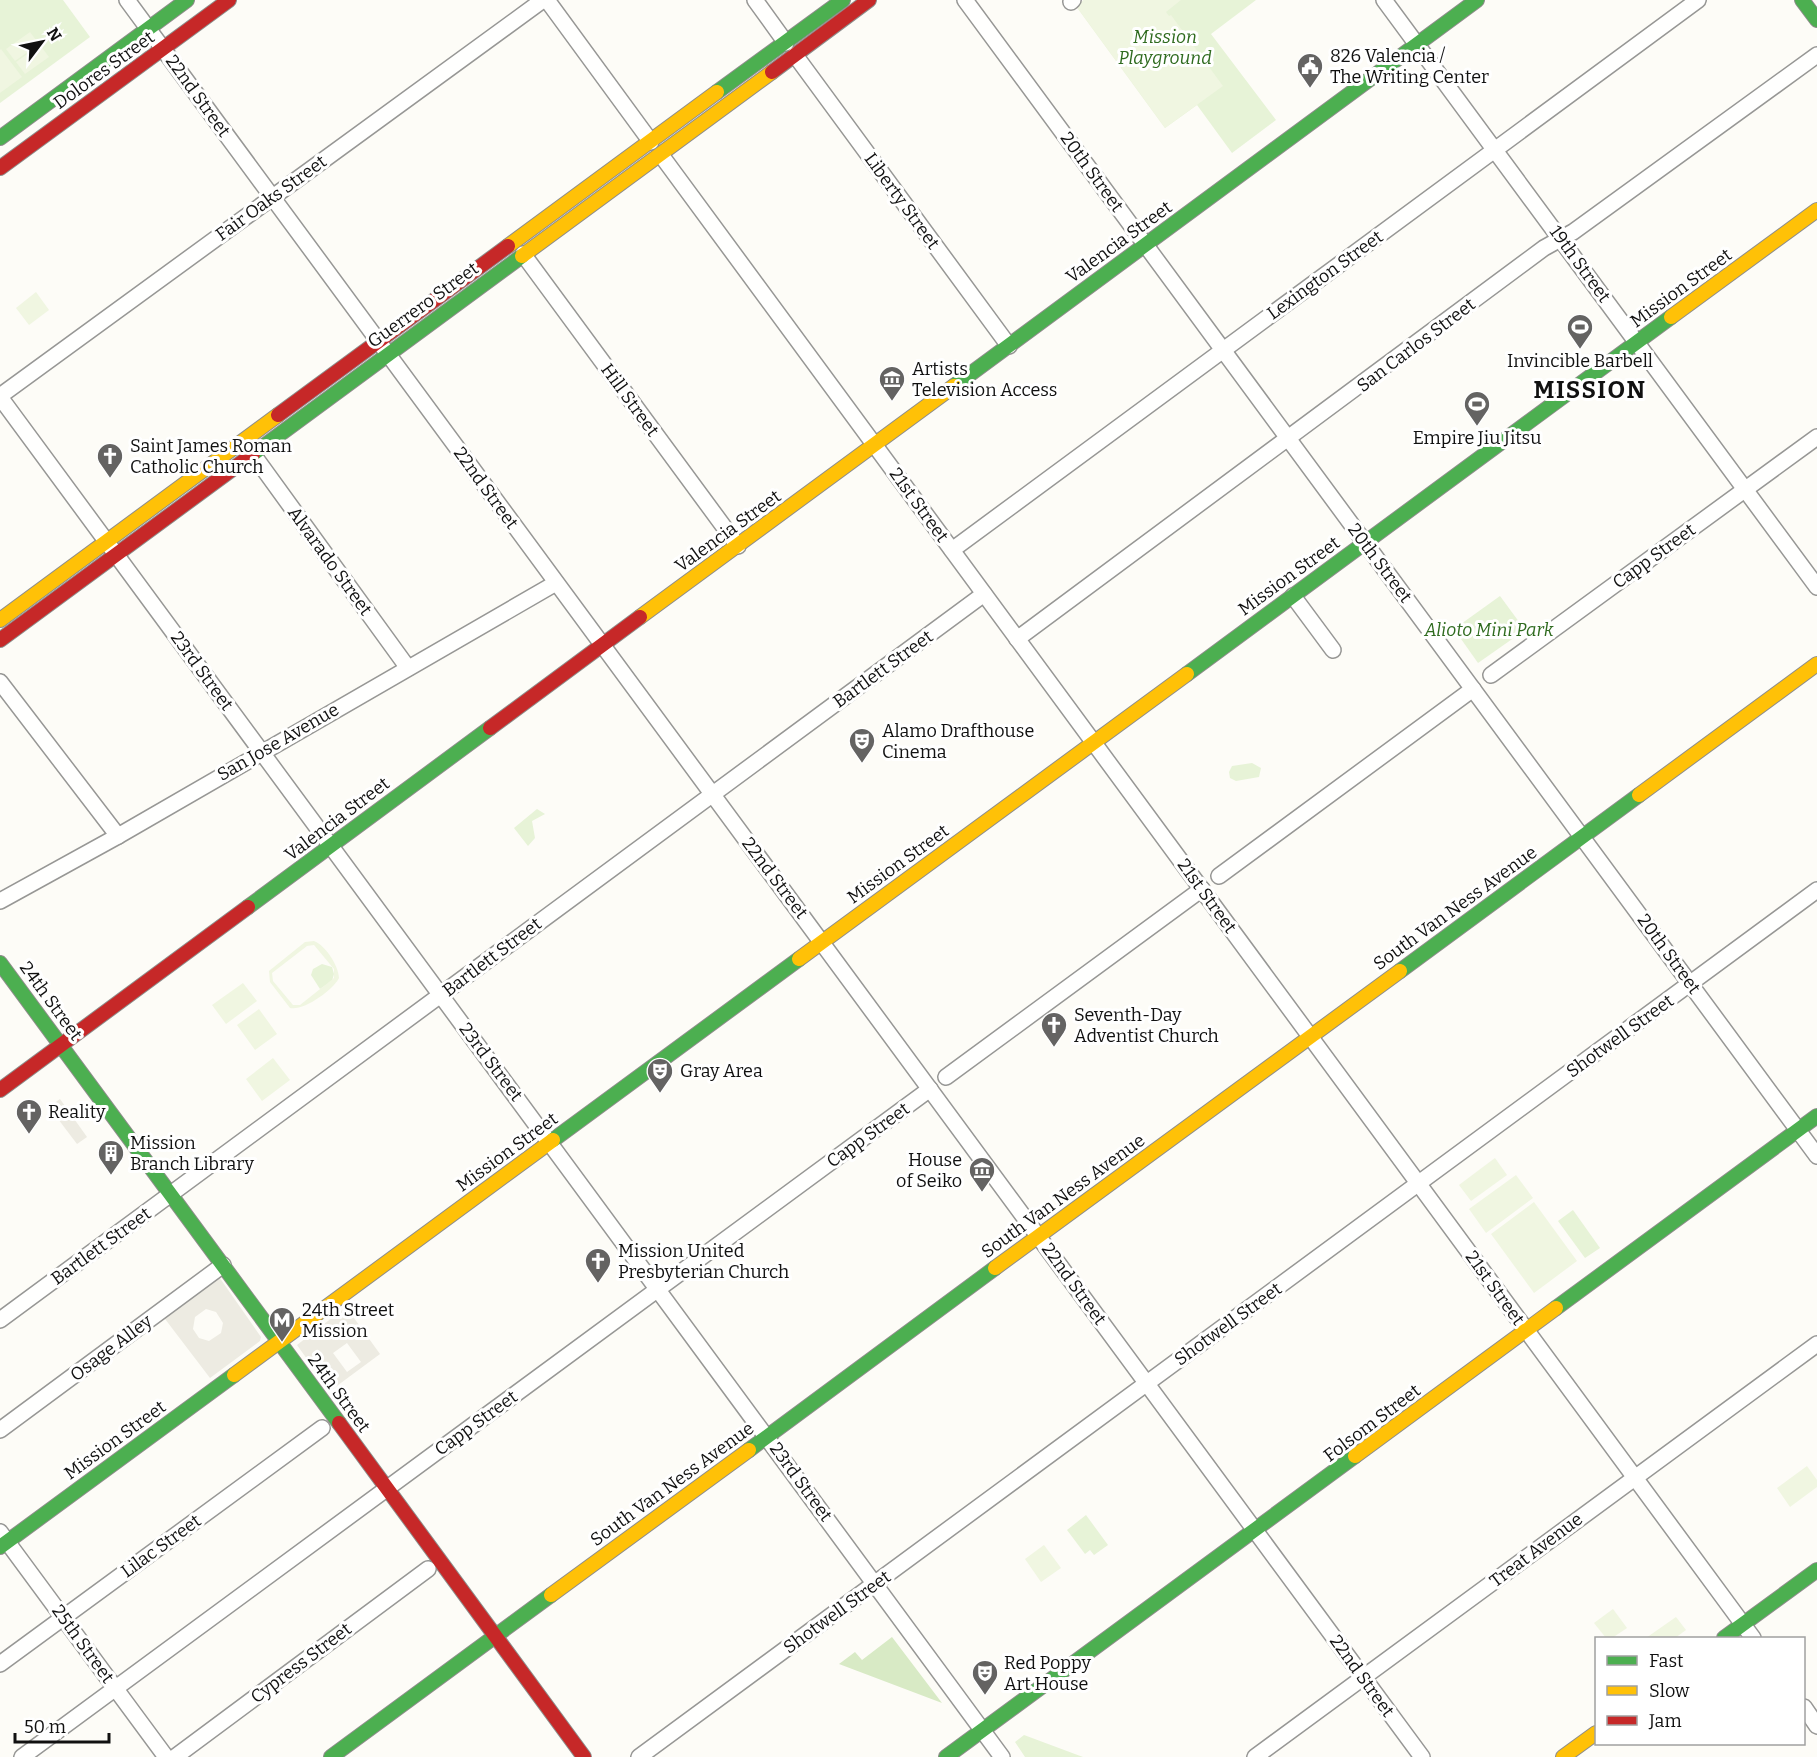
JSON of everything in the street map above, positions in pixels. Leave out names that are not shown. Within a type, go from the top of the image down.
[{"type":"main road","name":"Dolores Street","points":[[0,138],[187,0]]},
{"type":"main road","name":"Dolores Street","points":[[0,168],[229,0]]},
{"type":"main road","name":"Guerrero Street","points":[[0,640],[111,548],[383,348],[523,254],[661,155],[791,49],[843,0]]},
{"type":"main road","name":"Guerrero Street","points":[[0,620],[252,453],[383,348],[651,142],[869,0]]},
{"type":"main road","name":"Valencia Street","points":[[0,1089],[1478,0]]},
{"type":"main road","points":[[1802,0],[1817,20]]},
{"type":"main road","name":"Mission Street","points":[[2,1540],[279,1342],[1817,210]]},
{"type":"main road","name":"South Van Ness Avenue","points":[[331,1757],[1817,664]]},
{"type":"main road","name":"24th Street","points":[[0,963],[584,1757]]},
{"type":"main road","name":"Folsom Street","points":[[946,1757],[1817,1116]]},
{"type":"main road","points":[[1725,1637],[1817,1570]]},
{"type":"main road","points":[[1563,1757],[1595,1734]]},
{"type":"street","name":"22nd Street","points":[[127,0],[1422,1757]]},
{"type":"street","points":[[545,0],[651,142]]},
{"type":"street","name":"Fair Oaks Street","points":[[0,397],[545,0]]},
{"type":"street","name":"Liberty Street","points":[[755,0],[1009,346]]},
{"type":"street","name":"20th Street","points":[[965,0],[1817,1156]]},
{"type":"street","name":"19th Street","points":[[1383,0],[1817,587]]},
{"type":"street","name":"Lexington Street","points":[[952,550],[1698,0]]},
{"type":"street","name":"San Carlos Street","points":[[1017,639],[1561,238],[1817,55]]},
{"type":"street","name":"21st Street","points":[[661,155],[1752,1637]]},
{"type":"street","name":"Hill Street","points":[[523,254],[738,546]]},
{"type":"street","name":"23rd Street","points":[[0,397],[659,1288],[1002,1757]]},
{"type":"street","name":"Capp Street","points":[[1491,675],[1817,437]]},
{"type":"street","name":"Alvarado Street","points":[[252,453],[408,668]]},
{"type":"street","name":"San Jose Avenue","points":[[0,901],[118,836],[556,583]]},
{"type":"street","name":"Bartlett Street","points":[[0,1320],[984,594]]},
{"type":"street","points":[[1293,596],[1333,650]]},
{"type":"street","points":[[0,682],[118,836]]},
{"type":"street","points":[[1219,876],[1473,689]]},
{"type":"street","points":[[946,1077],[1202,889]]},
{"type":"street","name":"Shotwell Street","points":[[639,1757],[1817,890]]},
{"type":"street","name":"Capp Street","points":[[22,1757],[930,1089]]},
{"type":"street","name":"Osage Alley","points":[[0,1430],[223,1265]]},
{"type":"street","name":"Treat Avenue","points":[[1255,1757],[1817,1344]]},
{"type":"street","name":"Lilac Street","points":[[0,1664],[322,1428]]},
{"type":"street","name":"25th Street","points":[[2,1540],[63,1617],[166,1757]]},
{"type":"street","name":"Cypress Street","points":[[175,1757],[428,1569]]},
{"type":"street","points":[[1805,1710],[1817,1726]]},
{"type":"green space","points":[[0,0],[63,0],[90,37],[0,103]]},
{"type":"green space","name":"Mission Playground","points":[[1084,0],[1256,0],[1211,34],[1276,120],[1232,153],[1197,105],[1165,128],[1076,6]]},
{"type":"green space","name":"Mission Playground","points":[[1084,0],[1181,0],[1166,12],[1169,16],[1171,15],[1223,86],[1165,128],[1076,6]]},
{"type":"green space","points":[[30,32],[39,44],[15,61],[6,49]]},
{"type":"green space","points":[[40,45],[49,57],[25,74],[16,62]]},
{"type":"green space","points":[[0,50],[22,77],[0,93]]},
{"type":"green space","points":[[36,292],[49,310],[29,325],[16,308]]},
{"type":"green space","name":"Alioto Mini Park","points":[[1500,596],[1525,630],[1478,663],[1454,629]]},
{"type":"green space","points":[[1252,763],[1261,768],[1259,777],[1236,781],[1230,778],[1229,772],[1232,766]]},
{"type":"green space","points":[[537,809],[545,814],[532,821],[535,838],[528,846],[514,828]]},
{"type":"green space","points":[[314,941],[327,951],[334,962],[339,978],[318,999],[303,1006],[290,1008],[270,982],[269,971],[305,942]],"holes":[[[314,945],[334,969],[334,978],[300,1005],[293,1005],[273,981],[272,973],[307,946]]]},
{"type":"green space","points":[[322,964],[332,967],[334,974],[332,981],[320,989],[311,975],[313,969]]},
{"type":"green space","points":[[243,983],[257,1001],[226,1024],[212,1005]]},
{"type":"green space","points":[[259,1009],[277,1034],[255,1050],[237,1025]]},
{"type":"green space","points":[[273,1058],[290,1080],[262,1101],[246,1079]]},
{"type":"green space","points":[[1495,1158],[1507,1175],[1471,1201],[1459,1185]]},
{"type":"green space","points":[[1516,1175],[1533,1198],[1486,1233],[1469,1209]]},
{"type":"green space","points":[[1534,1202],[1577,1261],[1534,1293],[1491,1234]]},
{"type":"green space","points":[[1573,1210],[1600,1248],[1585,1258],[1558,1221]]},
{"type":"green space","points":[[1807,1466],[1817,1480],[1817,1487],[1790,1507],[1777,1488]]},
{"type":"green space","points":[[1086,1515],[1108,1545],[1094,1555],[1090,1550],[1085,1554],[1067,1530]]},
{"type":"green space","points":[[1044,1545],[1061,1568],[1041,1582],[1025,1559]]},
{"type":"green space","points":[[1613,1609],[1627,1628],[1614,1637],[1605,1637],[1594,1623]]},
{"type":"green space","points":[[1676,1617],[1686,1630],[1676,1637],[1647,1637]]},
{"type":"green space","points":[[892,1637],[942,1703],[839,1664],[855,1652],[862,1660]]},
{"type":"green space","points":[[1024,1735],[1083,1757],[1025,1757],[1015,1742]]},
{"type":"shaded area","points":[[60,1099],[87,1137],[77,1144],[49,1107]]},
{"type":"shaded area","points":[[217,1274],[261,1337],[260,1341],[210,1378],[162,1315]],"holes":[[[206,1309],[216,1312],[223,1323],[221,1333],[209,1341],[199,1338],[193,1329],[195,1317]]]},
{"type":"shaded area","points":[[346,1307],[380,1354],[330,1391],[297,1345]],"holes":[[[347,1343],[361,1362],[347,1372],[333,1353]]]},
{"type":"traffic: fast","points":[[0,138],[187,0]]},
{"type":"traffic: fast","points":[[717,92],[843,0]]},
{"type":"traffic: fast","points":[[954,386],[1477,0]]},
{"type":"traffic: fast","points":[[1802,0],[1817,20]]},
{"type":"traffic: fast","points":[[253,454],[522,256]]},
{"type":"traffic: fast","points":[[1187,674],[1671,317]]},
{"type":"traffic: fast","points":[[248,907],[490,728]]},
{"type":"traffic: fast","points":[[1400,971],[1639,795]]},
{"type":"traffic: fast","points":[[553,1140],[799,959]]},
{"type":"traffic: fast","points":[[0,963],[339,1423]]},
{"type":"traffic: fast","points":[[1556,1308],[1817,1116]]},
{"type":"traffic: fast","points":[[749,1450],[995,1268]]},
{"type":"traffic: fast","points":[[0,1547],[234,1375]]},
{"type":"traffic: fast","points":[[946,1757],[1355,1456]]},
{"type":"traffic: fast","points":[[1725,1637],[1817,1570]]},
{"type":"traffic: fast","points":[[331,1757],[551,1595]]},
{"type":"traffic: slow","points":[[522,256],[772,72]]},
{"type":"traffic: slow","points":[[508,246],[717,92]]},
{"type":"traffic: slow","points":[[1671,317],[1817,210]]},
{"type":"traffic: slow","points":[[640,617],[954,386]]},
{"type":"traffic: slow","points":[[0,620],[278,415]]},
{"type":"traffic: slow","points":[[1639,795],[1817,664]]},
{"type":"traffic: slow","points":[[799,959],[1187,674]]},
{"type":"traffic: slow","points":[[995,1268],[1400,971]]},
{"type":"traffic: slow","points":[[234,1375],[553,1140]]},
{"type":"traffic: slow","points":[[1355,1456],[1556,1308]]},
{"type":"traffic: slow","points":[[551,1595],[749,1450]]},
{"type":"traffic: slow","points":[[1563,1757],[1595,1734]]},
{"type":"traffic: jam","points":[[0,168],[229,0]]},
{"type":"traffic: jam","points":[[772,72],[869,0]]},
{"type":"traffic: jam","points":[[278,415],[508,246]]},
{"type":"traffic: jam","points":[[0,640],[253,454]]},
{"type":"traffic: jam","points":[[490,728],[640,617]]},
{"type":"traffic: jam","points":[[0,1090],[248,907]]},
{"type":"traffic: jam","points":[[339,1423],[584,1757]]},
{"type":"place","name":"826 Valencia / The Writing Center","points":[[1310,89]]},
{"type":"place","name":"Invincible Barbell","points":[[1580,350]]},
{"type":"place","name":"Artists Television Access","points":[[892,402]]},
{"type":"place","name":"Empire Jiu Jitsu","points":[[1477,427]]},
{"type":"place","name":"Saint James Roman Catholic Church","points":[[110,479]]},
{"type":"place","name":"Alamo Drafthouse Cinema","points":[[862,764]]},
{"type":"place","name":"Seventh-Day Adventist Church","points":[[1054,1048]]},
{"type":"place","name":"Gray Area","points":[[660,1094]]},
{"type":"place","name":"Reality","points":[[29,1135]]},
{"type":"place","name":"Mission Branch Library","points":[[111,1176]]},
{"type":"place","name":"House of Seiko","points":[[982,1193]]},
{"type":"place","name":"Mission United Presbyterian Church","points":[[598,1284]]},
{"type":"place","name":"24th Street Mission","points":[[282,1343]]},
{"type":"place","name":"Red Poppy Art House","points":[[985,1696]]},
{"type":"district","name":"MISSION","points":[[1590,390]]}]
